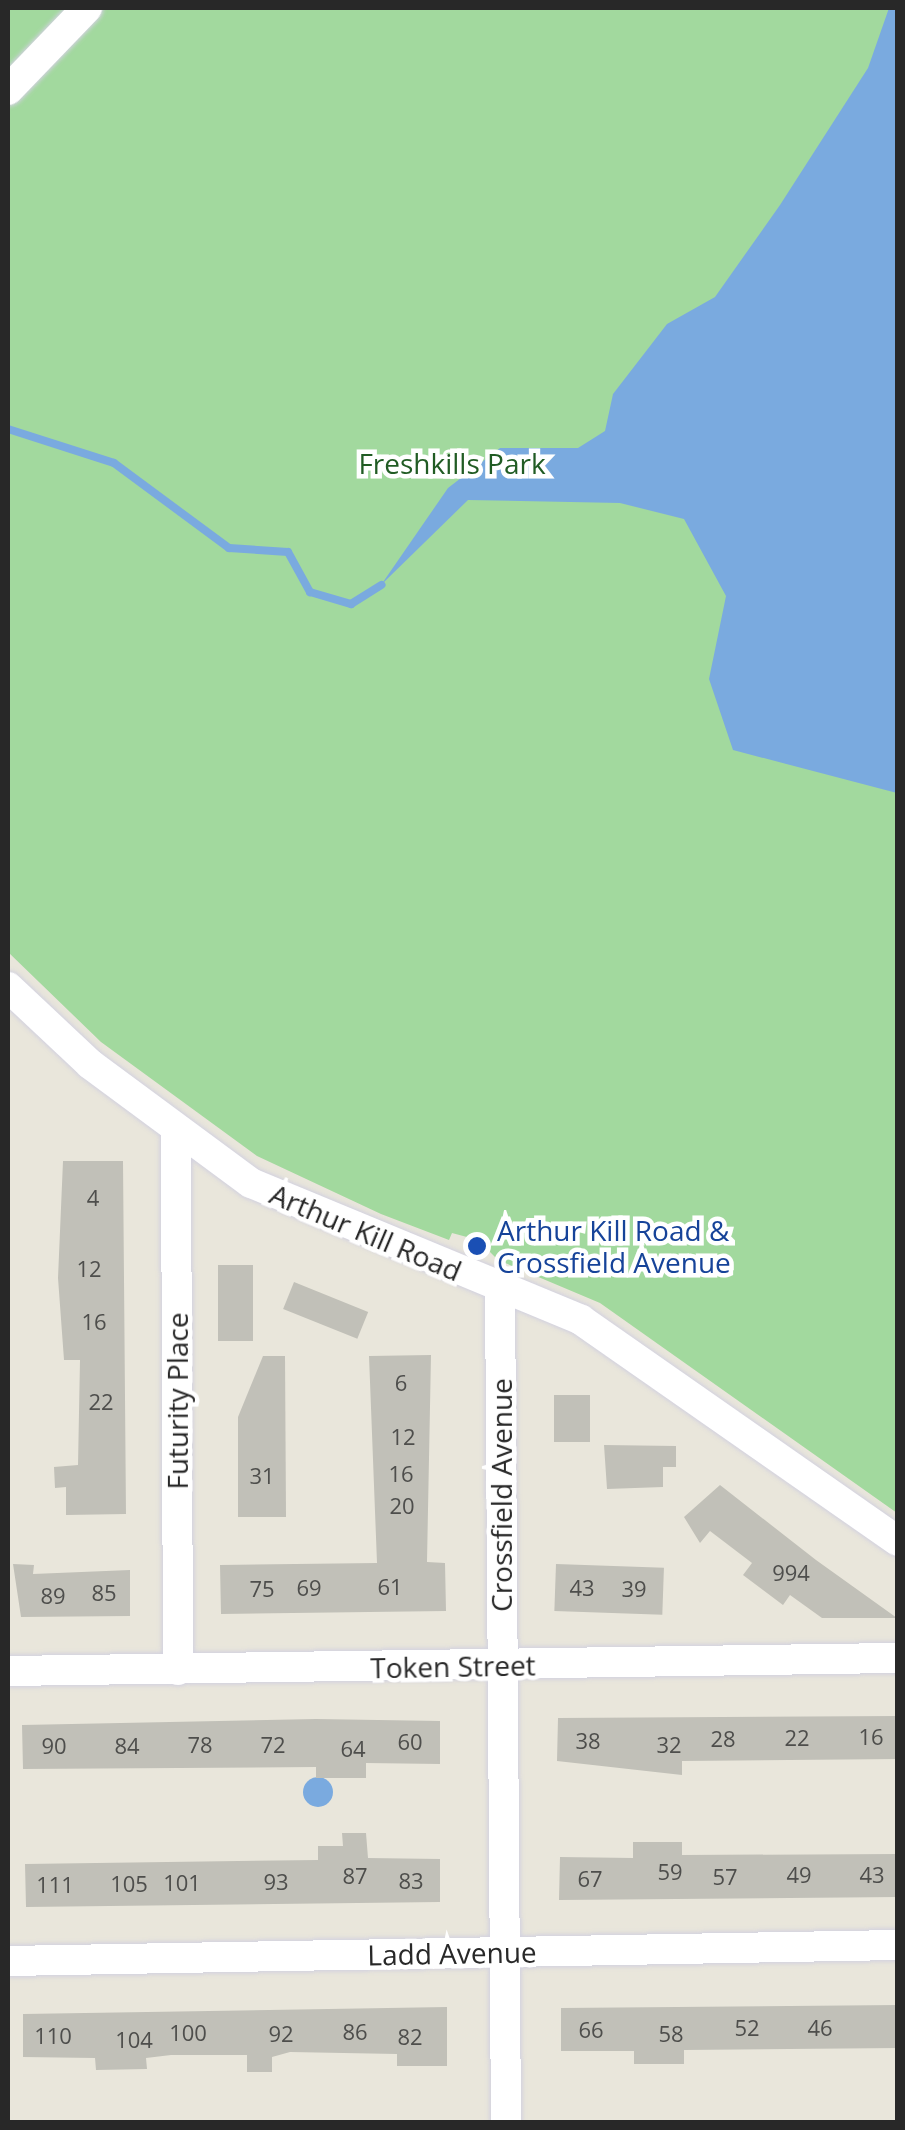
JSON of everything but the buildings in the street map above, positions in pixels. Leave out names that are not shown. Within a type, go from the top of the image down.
[{"type":"street","points":[[8,90],[87,8]]},
{"type":"street","name":"Arthur Kill Road","points":[[8,987],[176,1133],[325,1220],[581,1320],[661,1369],[898,1541]]},
{"type":"street","name":"Futurity Place","points":[[176,1133],[178,1670]]},
{"type":"street","name":"Crossfield Avenue","points":[[500,1288],[506,2122]]},
{"type":"street","name":"Token Street","points":[[8,1671],[898,1658]]},
{"type":"street","name":"Ladd Avenue","points":[[8,1961],[898,1946]]},
{"type":"green space","name":"Freshkills Park","points":[[8,8],[897,8],[897,1513],[600,1303],[498,1260],[478,1240],[452,1233],[449,1240],[381,1214],[257,1156],[101,1042],[8,952]]},
{"type":"water","points":[[889,8],[898,8],[897,793],[733,750],[709,679],[726,596],[684,519],[620,503],[468,500],[381,585],[448,488],[500,448],[578,448],[605,431],[613,394],[667,324],[715,297],[780,205],[868,68]]},
{"type":"water","points":[[318,1777],[328,1782],[333,1792],[328,1802],[318,1807],[308,1802],[303,1792],[308,1782]]},
{"type":"waterway","points":[[8,429],[114,463],[229,548],[288,552],[310,592],[351,604],[381,585]]},
{"type":"place","name":"Arthur Kill Road & Crossfield Avenue","points":[[477,1246]]}]
